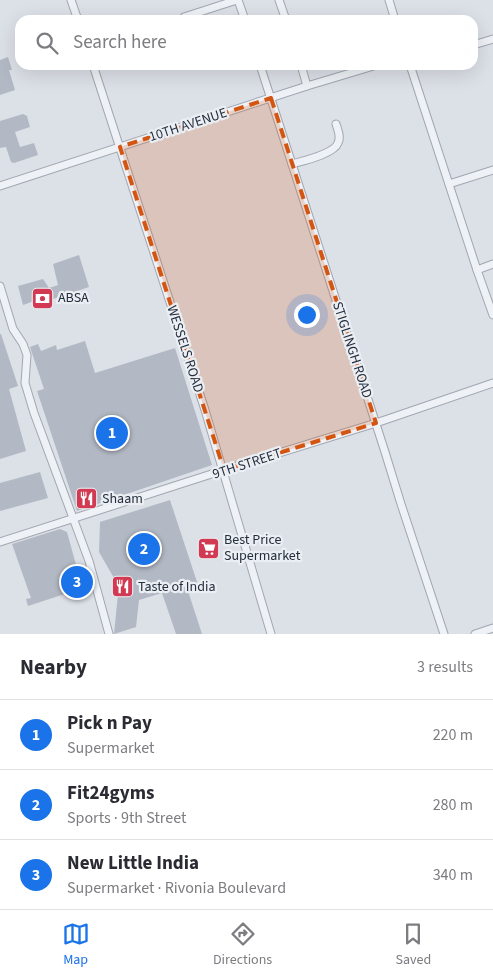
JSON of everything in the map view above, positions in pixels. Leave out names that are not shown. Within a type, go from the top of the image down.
[{"type":"street","points":[[71,0],[76,15]]},
{"type":"street","points":[[190,15],[238,0],[243,15]]},
{"type":"street","points":[[279,0],[284,15]]},
{"type":"street","points":[[389,0],[394,15]]},
{"type":"street","points":[[478,44],[493,39]]},
{"type":"street","name":"WESSELS ROAD","points":[[95,70],[224,470],[271,634]]},
{"type":"street","name":"STIGLINGH ROAD","points":[[262,70],[444,634]]},
{"type":"street","points":[[303,70],[308,86]]},
{"type":"street","name":"10TH AVENUE","points":[[0,186],[361,70]]},
{"type":"street","points":[[412,70],[476,270],[491,304],[493,315]]},
{"type":"street","points":[[292,164],[328,152],[337,146],[339,138],[336,124]]},
{"type":"street","points":[[449,184],[493,170]]},
{"type":"street","points":[[476,270],[493,264]]},
{"type":"street","points":[[0,286],[13,329],[27,355],[25,383],[34,413],[90,561],[109,634]]},
{"type":"street","name":"9TH STREET","points":[[0,542],[376,423],[493,383]]},
{"type":"street","points":[[475,634],[493,628]]},
{"type":"highlighted area","points":[[271,98],[376,423],[224,470],[120,147]]},
{"type":"building","points":[[8,57],[12,70],[9,70],[15,90],[0,95],[0,60]]},
{"type":"building","points":[[23,114],[27,116],[30,127],[15,132],[20,147],[34,143],[38,155],[14,163],[11,162],[6,147],[0,148],[0,121]]},
{"type":"building","points":[[79,255],[89,287],[38,304],[37,300],[23,305],[18,286],[43,279],[49,288],[58,285],[53,264]]},
{"type":"building","points":[[0,334],[18,386],[9,389],[26,451],[0,459]]},
{"type":"building","points":[[85,341],[95,373],[175,348],[212,465],[77,511],[37,391],[44,389],[30,347],[38,344],[41,351],[56,345],[57,350]]},
{"type":"building","points":[[40,472],[48,498],[0,511],[0,483]]},
{"type":"building","points":[[170,500],[199,588],[188,591],[202,634],[176,634],[162,593],[139,600],[136,627],[114,634],[118,594],[114,578],[99,552],[100,522]]},
{"type":"building","points":[[60,529],[67,532],[81,583],[78,585],[80,589],[28,606],[26,599],[31,598],[12,544]]},
{"type":"place","name":"ABSA","points":[[42,298]]},
{"type":"place","name":"Pick n Pay","points":[[112,433]]},
{"type":"place","name":"Shaam","points":[[86,499]]},
{"type":"place","name":"Best Price Supermarket","points":[[208,548]]},
{"type":"place","name":"Fit24gyms","points":[[144,549]]},
{"type":"place","name":"New Little India","points":[[77,582]]},
{"type":"place","name":"Taste of India","points":[[122,587]]}]
